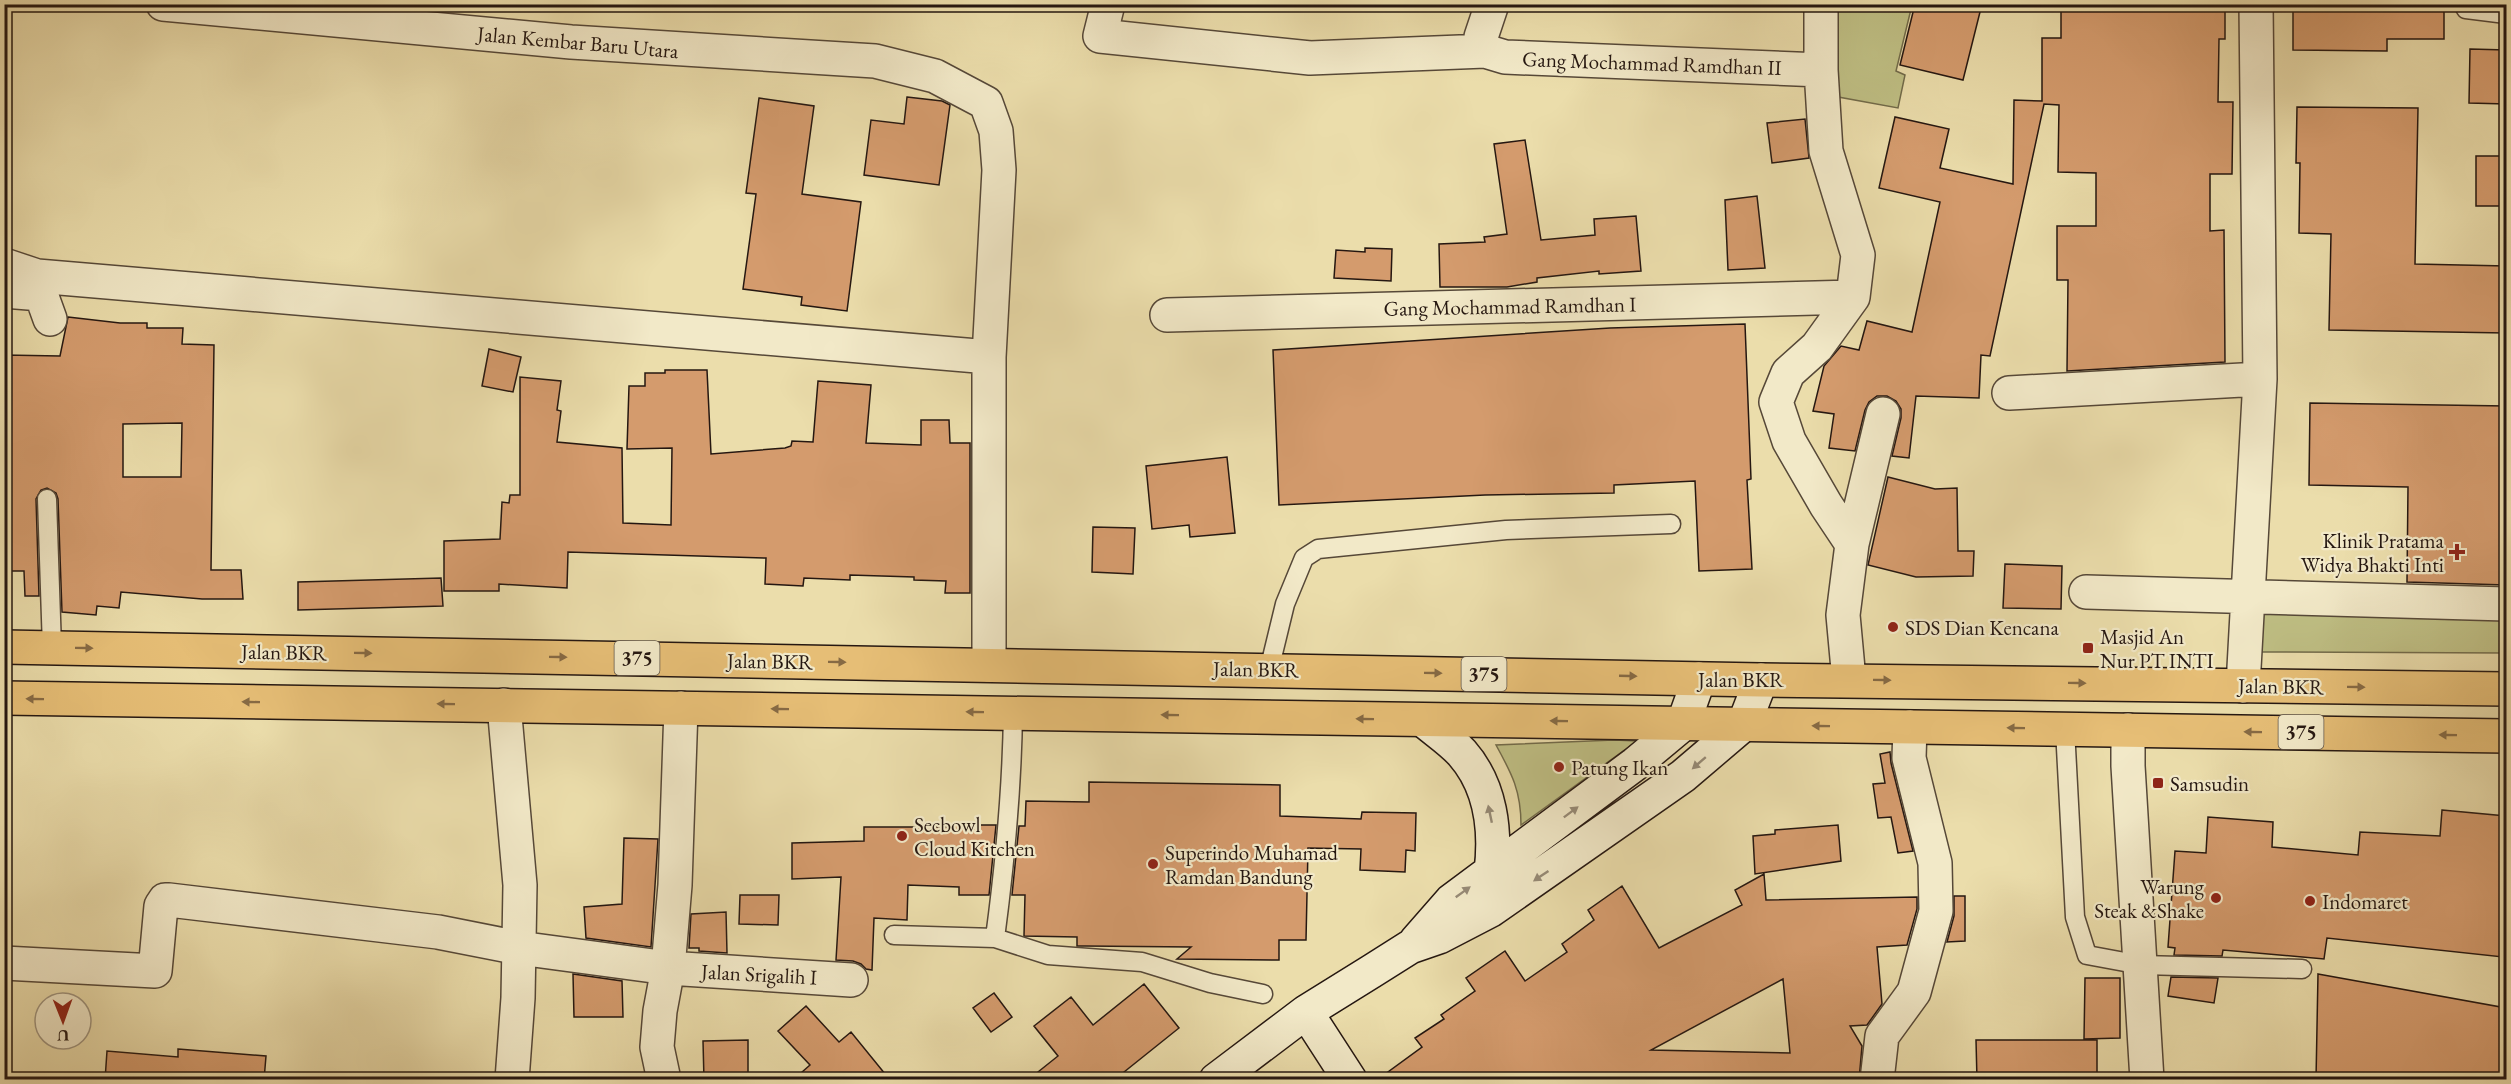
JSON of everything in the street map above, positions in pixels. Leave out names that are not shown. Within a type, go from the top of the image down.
[{"type":"main road","name":"Jalan BKR","points":[[4,647],[1699,679],[2506,689]]},
{"type":"main road","name":"375","points":[[4,698],[2506,736]]},
{"type":"street","name":"Jalan Kembar Baru Utara","points":[[163,4],[260,8],[582,43],[875,61],[935,76],[986,103],[996,131],[999,170],[989,357]]},
{"type":"street","name":"Gang Mochammad Ramdhan II","points":[[1107,4],[1100,36],[1310,58],[1485,51],[1505,57],[1821,70]]},
{"type":"street","points":[[1485,51],[1481,37],[1492,4]]},
{"type":"street","points":[[1821,4],[1821,70],[1826,151],[1858,255],[1853,297],[1817,346],[1788,374],[1776,402],[1789,441],[1826,505],[1852,544]]},
{"type":"street","points":[[2243,686],[2260,379],[2256,4]]},
{"type":"street","points":[[4,265],[37,276],[989,357],[989,665]]},
{"type":"street","points":[[4,291],[41,294],[50,319]]},
{"type":"street","name":"Gang Mochammad Ramdhan I","points":[[1167,315],[1853,297]]},
{"type":"street","points":[[2009,393],[2260,379]]},
{"type":"street","points":[[1849,680],[1843,615],[1852,544],[1883,414]]},
{"type":"street","points":[[2086,592],[2506,604]]},
{"type":"street","points":[[1410,947],[1451,901],[1641,759],[1683,724],[1699,679]]},
{"type":"street","points":[[1216,1080],[1306,1012],[1410,947],[1439,937],[1491,910],[1683,776],[1744,724],[1761,680]]},
{"type":"street","points":[[504,705],[520,885],[518,998],[512,1080]]},
{"type":"street","points":[[664,1080],[657,1047],[660,1011],[668,968],[675,885],[681,708]]},
{"type":"street","points":[[1423,720],[1462,753],[1483,789],[1493,830],[1491,872]]},
{"type":"street","points":[[1877,1080],[1882,1036],[1914,992],[1936,910],[1935,862],[1909,758],[1910,727]]},
{"type":"street","points":[[2128,730],[2128,766],[2147,1080]]},
{"type":"street","name":"Jalan Srigalih I","points":[[4,963],[155,971],[161,906],[165,900],[438,932],[519,948],[668,968],[851,980]]},
{"type":"street","points":[[1306,1012],[1350,1080]]},
{"type":"lane","points":[[2463,4],[2466,9],[2506,14]]},
{"type":"lane","points":[[47,499],[52,648]]},
{"type":"lane","points":[[1269,670],[1285,604],[1304,558],[1318,549],[1506,530],[1671,524]]},
{"type":"lane","points":[[995,938],[1002,888],[1012,762],[1013,712]]},
{"type":"lane","points":[[2065,729],[2075,917],[2087,955],[2141,965],[2302,969]]},
{"type":"lane","points":[[894,935],[995,938],[1048,955],[1142,962],[1210,983],[1263,994]]},
{"type":"green space","points":[[1831,5],[1912,5],[1896,71],[1905,75],[1898,108],[1833,96]]},
{"type":"green space","points":[[2260,609],[2506,612],[2506,653],[2258,652]]},
{"type":"green space","points":[[1637,741],[1521,825],[1521,813],[1514,783],[1496,745]]},
{"type":"building","points":[[1915,4],[1982,4],[1963,80],[1900,65]]},
{"type":"building","points":[[2061,4],[2225,4],[2225,39],[2219,39],[2218,102],[2233,102],[2232,174],[2210,174],[2210,231],[2224,230],[2225,362],[2067,371],[2068,280],[2057,280],[2057,226],[2096,226],[2096,173],[2058,172],[2059,105],[2044,104],[1990,356],[1981,355],[1979,398],[1916,396],[1909,458],[1892,456],[1901,409],[1896,401],[1887,396],[1877,396],[1869,402],[1855,451],[1829,448],[1834,414],[1813,411],[1824,366],[1841,346],[1859,350],[1867,321],[1912,332],[1940,202],[1879,188],[1895,117],[1949,129],[1940,168],[2013,184],[2014,100],[2042,101],[2042,38],[2061,38]]},
{"type":"building","points":[[2293,4],[2444,4],[2444,39],[2387,39],[2387,51],[2293,50]]},
{"type":"building","points":[[2470,49],[2506,50],[2506,104],[2469,103]]},
{"type":"building","points":[[907,97],[942,101],[950,105],[939,185],[864,175],[871,120],[904,124]]},
{"type":"building","points":[[759,98],[814,106],[802,194],[861,202],[847,311],[801,305],[802,297],[743,289],[756,194],[746,193]]},
{"type":"building","points":[[2297,107],[2418,108],[2415,264],[2506,266],[2506,333],[2329,330],[2331,234],[2299,233],[2300,163],[2296,163]]},
{"type":"building","points":[[1805,119],[1809,158],[1772,163],[1767,123]]},
{"type":"building","points":[[1525,140],[1541,240],[1595,235],[1594,219],[1636,216],[1641,271],[1599,274],[1599,271],[1537,278],[1537,282],[1507,287],[1440,287],[1439,244],[1485,242],[1484,237],[1507,234],[1494,144]]},
{"type":"building","points":[[2476,156],[2506,156],[2506,206],[2476,206]]},
{"type":"building","points":[[1757,196],[1765,268],[1728,270],[1725,200]]},
{"type":"building","points":[[1365,248],[1392,249],[1391,281],[1334,278],[1336,250],[1365,252]]},
{"type":"building","points":[[68,317],[120,323],[147,323],[147,328],[183,328],[182,344],[214,345],[211,570],[241,570],[243,599],[202,599],[121,592],[119,608],[97,606],[96,615],[62,612],[58,499],[56,493],[47,488],[41,490],[36,499],[39,596],[25,596],[24,571],[4,571],[4,355],[60,356]],"holes":[[[182,423],[181,477],[123,477],[123,424]]]},
{"type":"building","points":[[1745,324],[1751,479],[1747,480],[1752,569],[1699,571],[1695,481],[1614,485],[1614,493],[1485,495],[1279,505],[1273,350],[1610,328]]},
{"type":"building","points":[[489,349],[521,357],[513,392],[482,386]]},
{"type":"building","points":[[665,370],[707,370],[711,454],[785,448],[791,446],[792,441],[813,442],[818,381],[871,385],[866,443],[921,445],[921,420],[949,420],[950,443],[970,443],[970,593],[945,593],[946,581],[914,580],[914,577],[850,575],[850,580],[804,578],[803,586],[765,584],[766,558],[568,552],[567,588],[499,584],[499,591],[444,591],[444,541],[500,539],[502,502],[509,503],[510,495],[520,495],[520,377],[561,381],[557,410],[561,411],[557,442],[622,448],[623,523],[671,525],[672,448],[627,449],[629,386],[645,386],[645,373],[665,373]]},
{"type":"building","points":[[2310,403],[2506,406],[2506,585],[2407,582],[2408,487],[2309,485]]},
{"type":"building","points":[[1227,457],[1235,533],[1190,537],[1189,525],[1152,529],[1146,466]]},
{"type":"building","points":[[1888,477],[1935,489],[1957,488],[1958,551],[1974,551],[1973,576],[1916,577],[1868,565]]},
{"type":"building","points":[[1093,527],[1135,528],[1133,574],[1092,572]]},
{"type":"building","points":[[2005,564],[2062,566],[2061,609],[2003,608]]},
{"type":"building","points":[[441,578],[443,606],[298,610],[298,582]]},
{"type":"building","points":[[1890,752],[1913,851],[1898,853],[1891,817],[1878,818],[1873,784],[1885,783],[1880,754]]},
{"type":"building","name":"Superindo Muhamad Ramdan Bandung","points":[[1089,782],[1280,785],[1280,816],[1361,819],[1362,812],[1416,813],[1415,851],[1406,850],[1405,872],[1360,870],[1361,849],[1308,848],[1306,940],[1279,940],[1279,960],[1177,959],[1191,947],[1077,946],[1077,937],[1024,936],[1025,895],[1012,895],[1019,826],[1025,826],[1026,801],[1089,802]]},
{"type":"building","points":[[2442,810],[2506,816],[2506,947],[2504,947],[2503,957],[2327,938],[2324,959],[2223,950],[2222,956],[2174,955],[2175,948],[2168,947],[2175,851],[2206,853],[2208,817],[2273,822],[2272,847],[2358,855],[2360,832],[2440,836]]},
{"type":"building","points":[[950,825],[996,825],[989,895],[959,895],[959,887],[908,885],[907,920],[874,918],[872,970],[853,961],[836,960],[841,877],[792,879],[792,843],[864,841],[864,827],[950,827]]},
{"type":"building","points":[[1838,825],[1841,861],[1755,874],[1753,836],[1775,834],[1775,830]]},
{"type":"building","points":[[624,838],[658,839],[651,947],[586,938],[584,907],[622,904]]},
{"type":"building","points":[[1764,874],[1766,900],[1917,897],[1917,909],[1907,945],[1877,947],[1882,1004],[1867,1025],[1850,1026],[1862,1046],[1859,1080],[1377,1080],[1422,1047],[1415,1038],[1444,1019],[1441,1015],[1475,991],[1466,978],[1505,951],[1525,981],[1567,952],[1562,944],[1594,920],[1588,910],[1622,886],[1659,948],[1742,905],[1735,890]],"holes":[[[1783,979],[1790,1053],[1651,1050]]]},
{"type":"building","points":[[740,895],[779,895],[778,925],[739,924]]},
{"type":"building","points":[[1954,896],[1965,896],[1965,941],[1947,942],[1954,916]]},
{"type":"building","points":[[726,912],[727,953],[689,948],[691,914]]},
{"type":"building","points":[[573,974],[622,981],[623,1017],[574,1017]]},
{"type":"building","points":[[2318,974],[2506,1008],[2506,1058],[2503,1080],[2316,1080]]},
{"type":"building","points":[[2171,977],[2218,978],[2214,1003],[2168,996]]},
{"type":"building","points":[[2085,978],[2120,978],[2120,1038],[2084,1039]]},
{"type":"building","points":[[1144,984],[1179,1028],[1114,1080],[1028,1080],[1058,1056],[1034,1026],[1071,997],[1093,1025]]},
{"type":"building","points":[[994,993],[1012,1017],[991,1032],[973,1008]]},
{"type":"building","points":[[806,1006],[839,1042],[851,1032],[890,1080],[793,1080],[810,1065],[778,1031]]},
{"type":"building","points":[[748,1040],[748,1080],[704,1080],[703,1041]]},
{"type":"building","points":[[1976,1040],[2097,1040],[2097,1080],[1977,1080]]},
{"type":"building","points":[[178,1049],[266,1056],[264,1080],[105,1080],[107,1051],[178,1057]]},
{"type":"place","name":"Klinik Pratama Widya Bhakti Inti","points":[[2457,552]]},
{"type":"place","name":"SDS Dian Kencana","points":[[1893,627]]},
{"type":"place","name":"Masjid An Nur PT INTI","points":[[2088,648]]},
{"type":"place","name":"Patung Ikan","points":[[1559,767]]},
{"type":"place","name":"Samsudin","points":[[2158,783]]},
{"type":"place","name":"Secbowl Cloud Kitchen","points":[[902,836]]},
{"type":"place","name":"Superindo Muhamad Ramdan Bandung","points":[[1153,864]]},
{"type":"place","name":"Warung Steak &Shake","points":[[2216,898]]},
{"type":"place","name":"Indomaret","points":[[2310,901]]}]
